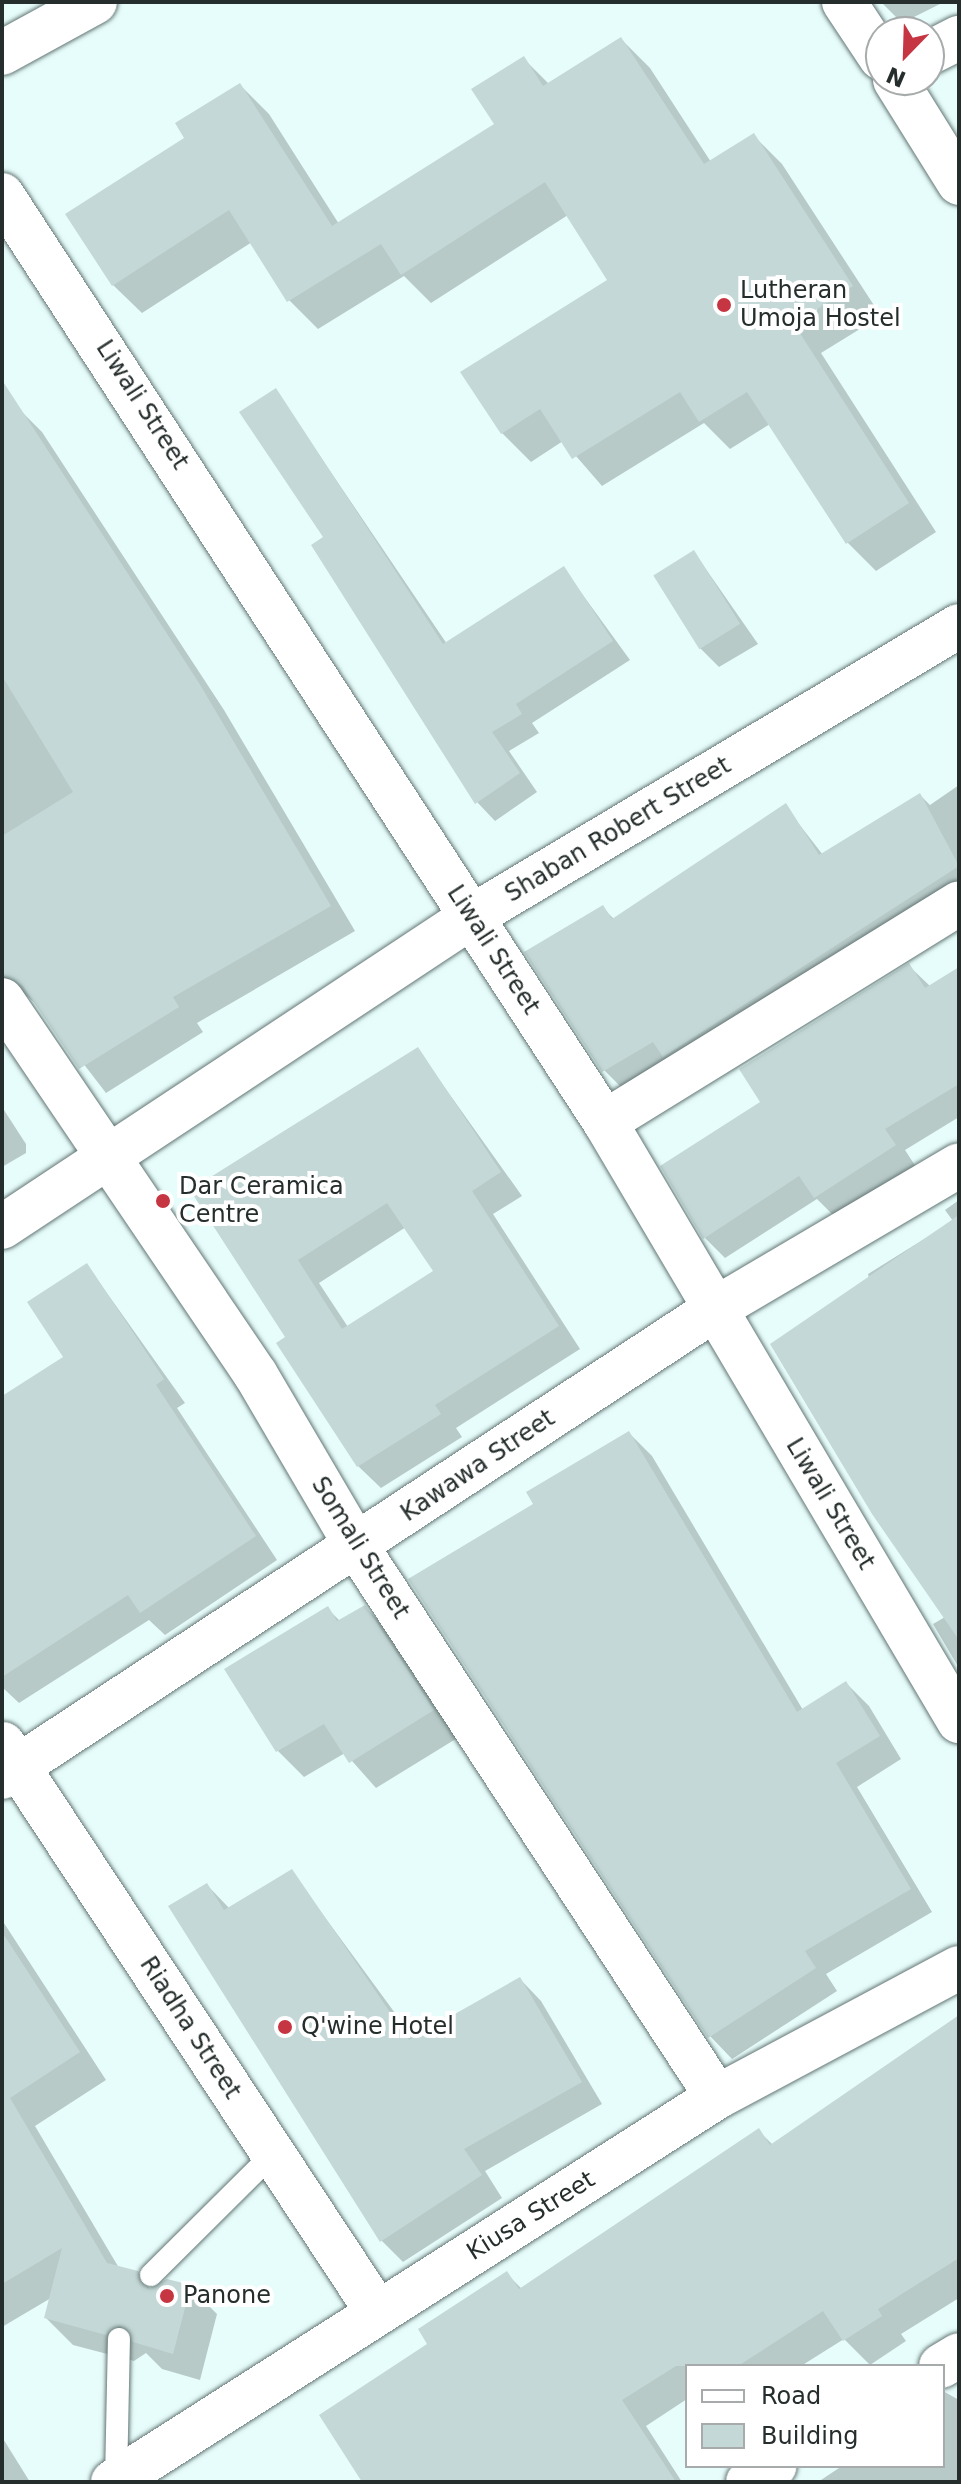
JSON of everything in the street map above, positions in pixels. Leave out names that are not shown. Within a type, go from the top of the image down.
[{"type":"street","points":[[2,53],[95,2]]},
{"type":"street","points":[[844,2],[865,34]]},
{"type":"street","points":[[905,96],[959,183]]},
{"type":"street","name":"Liwali Street","points":[[2,195],[605,1122],[959,1721]]},
{"type":"street","name":"Shaban Robert Street","points":[[2,1227],[108,1160],[471,917],[959,626]]},
{"type":"street","points":[[605,1122],[959,903]]},
{"type":"street","name":"Somali Street","points":[[2,1000],[256,1375],[357,1547],[717,2097]]},
{"type":"street","name":"Kawawa Street","points":[[8,1762],[357,1547],[715,1309],[959,1165]]},
{"type":"street","name":"Riadha Street","points":[[8,1762],[378,2313]]},
{"type":"street","name":"Kiusa Street","points":[[115,2481],[717,2097],[959,1968]]},
{"type":"street","points":[[748,2482],[772,2468]]},
{"type":"lane","points":[[151,2275],[273,2154]]},
{"type":"lane","points":[[115,2481],[119,2339]]},
{"type":"building","points":[[621,37],[704,164],[754,133],[853,286],[794,324],[909,503],[846,544],[747,392],[699,422],[680,392],[572,459],[540,409],[501,434],[460,372],[607,280],[545,182],[401,275],[381,244],[287,302],[229,210],[112,286],[65,214],[184,138],[175,123],[240,83],[332,226],[494,124],[471,89],[524,56],[543,86]]},
{"type":"building","points":[[2,380],[199,683],[331,906],[173,997],[179,1007],[79,1069],[23,986],[2,975],[2,836],[73,792],[2,676]]},
{"type":"building","points":[[276,388],[443,644],[564,566],[613,641],[516,704],[522,714],[492,732],[520,773],[475,804],[311,545],[323,537],[239,412]]},
{"type":"building","points":[[694,550],[740,624],[699,649],[653,575]]},
{"type":"building","points":[[920,793],[959,866],[663,1057],[653,1042],[602,1072],[524,952],[603,905],[612,919],[786,803],[819,855]]},
{"type":"building","points":[[909,963],[925,988],[959,967],[959,1084],[885,1129],[896,1145],[814,1198],[799,1176],[703,1239],[660,1166],[760,1102],[739,1069]]},
{"type":"building","points":[[418,1047],[501,1172],[472,1191],[559,1326],[435,1405],[441,1414],[357,1467],[276,1343],[285,1337],[190,1190]],"holes":[[[387,1203],[433,1271],[342,1329],[298,1260]]]},
{"type":"building","points":[[959,1215],[959,1640],[872,1514],[770,1344]]},
{"type":"building","points":[[87,1263],[164,1379],[156,1385],[256,1536],[140,1613],[128,1595],[2,1677],[2,1396],[63,1357],[27,1302]]},
{"type":"building","points":[[629,1431],[797,1712],[846,1681],[880,1736],[836,1763],[911,1889],[805,1951],[816,1968],[708,2038],[408,1579],[533,1504],[526,1492]]},
{"type":"building","points":[[365,1605],[434,1710],[349,1763],[324,1724],[276,1752],[224,1669],[328,1606],[337,1621]]},
{"type":"building","points":[[292,1869],[409,2040],[520,1977],[582,2082],[464,2149],[482,2175],[380,2242],[168,1906],[207,1883],[224,1910]]},
{"type":"building","points":[[2,1932],[80,2052],[10,2098],[107,2263],[138,2271],[148,2289],[167,2279],[191,2285],[173,2354],[133,2342],[120,2325],[106,2335],[44,2318],[62,2248],[2,2284]]},
{"type":"building","points":[[959,2015],[959,2258],[878,2309],[882,2316],[843,2341],[823,2311],[741,2364],[676,2366],[622,2400],[676,2482],[362,2482],[319,2415],[427,2344],[418,2329],[507,2271],[519,2289],[759,2128],[770,2145]]},
{"type":"place","name":"Lutheran Umoja Hostel","points":[[724,305]]},
{"type":"place","name":"Dar Ceramica Centre","points":[[163,1201]]},
{"type":"place","name":"Q'wine Hotel","points":[[285,2027]]},
{"type":"place","name":"Panone","points":[[167,2296]]}]
